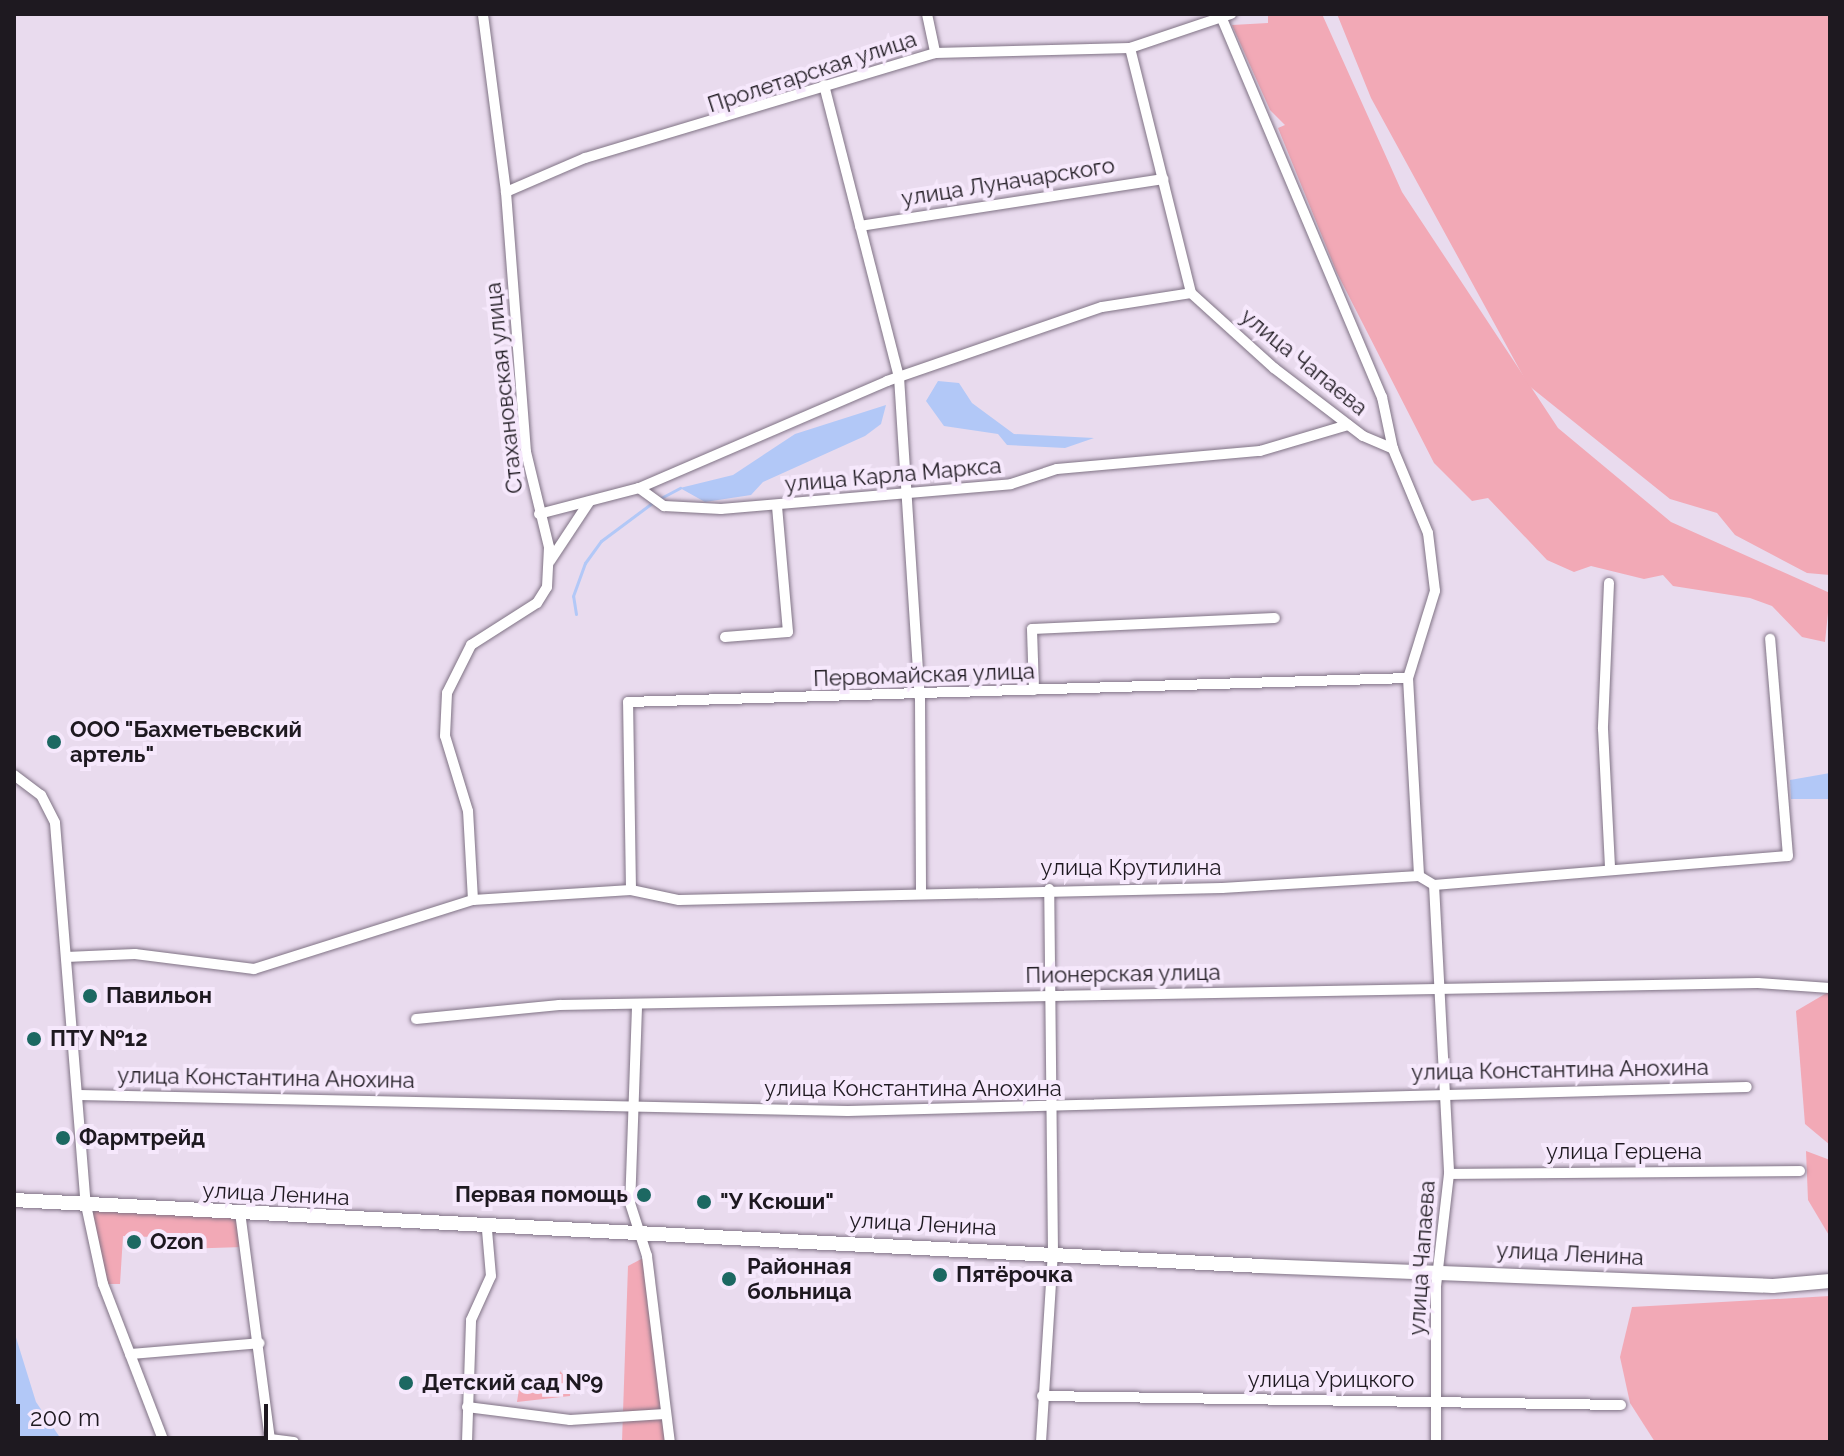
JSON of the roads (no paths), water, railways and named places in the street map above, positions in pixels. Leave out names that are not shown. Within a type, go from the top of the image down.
[{"type":"main road","name":"улица Ленина","points":[[14,1200],[487,1230],[641,1234],[1773,1286],[1830,1281]]},
{"type":"street","name":"Стахановская улица","points":[[473,900],[468,811],[445,736],[447,693],[471,645],[537,603],[547,567],[526,452],[506,192],[483,14]]},
{"type":"street","points":[[927,14],[935,53]]},
{"type":"street","name":"Пролетарская улица","points":[[506,192],[585,158],[935,53],[1130,48],[1224,15]]},
{"type":"street","points":[[1224,15],[1382,397],[1393,449],[1428,533],[1435,591],[1408,678],[1419,876],[1434,885],[1788,856],[1770,639]]},
{"type":"street","points":[[539,514],[639,488],[899,377],[1102,307],[1191,293],[1130,48]]},
{"type":"street","points":[[824,85],[899,377],[920,698],[921,891]]},
{"type":"street","name":"улица Луначарского","points":[[860,226],[1163,179]]},
{"type":"street","name":"улица Чапаева","points":[[1191,293],[1348,425],[1393,449]]},
{"type":"street","name":"улица Карла Маркса","points":[[639,488],[664,506],[777,506],[1011,484],[1057,469],[1260,451],[1348,425]]},
{"type":"street","points":[[547,567],[591,500]]},
{"type":"street","points":[[725,637],[788,632],[777,506]]},
{"type":"street","points":[[1609,583],[1603,729],[1610,869]]},
{"type":"street","points":[[1034,690],[1032,629],[1275,618]]},
{"type":"street","name":"Первомайская улица","points":[[631,890],[628,702],[920,698],[1034,690],[1408,678]]},
{"type":"street","points":[[14,775],[41,795],[55,823],[86,1205],[103,1284],[164,1442]]},
{"type":"street","name":"улица Крутилина","points":[[66,957],[135,954],[254,969],[473,900],[631,890],[679,900],[1419,876]]},
{"type":"street","name":"улица Чапаева","points":[[1434,885],[1442,1091],[1449,1174],[1439,1269],[1436,1442]]},
{"type":"street","points":[[1041,1442],[1053,1252],[1048,1109],[1049,889]]},
{"type":"street","name":"Пионерская улица","points":[[416,1019],[559,1005],[637,1007],[1049,995],[1830,988]]},
{"type":"street","points":[[637,1007],[638,1109],[630,1203],[641,1234],[670,1442]]},
{"type":"street","name":"улица Константина Анохина","points":[[79,1095],[638,1109],[1048,1109],[1258,1105],[1442,1091],[1747,1087]]},
{"type":"street","name":"улица Герцена","points":[[1449,1174],[1800,1171]]},
{"type":"street","points":[[240,1212],[260,1343],[270,1439],[294,1442]]},
{"type":"street","points":[[467,1442],[471,1320],[491,1276],[487,1230]]},
{"type":"street","points":[[130,1354],[260,1343]]},
{"type":"street","name":"улица Урицкого","points":[[1042,1396],[1621,1405]]},
{"type":"street","points":[[467,1407],[570,1420],[665,1414]]},
{"type":"water","points":[[938,381],[959,383],[972,403],[1014,434],[1094,438],[1065,448],[1007,445],[998,434],[944,426],[926,401]]},
{"type":"water","points":[[886,405],[881,424],[865,436],[763,482],[751,495],[705,502],[680,488],[733,475],[795,434]]},
{"type":"water","points":[[1830,773],[1830,799],[1791,799],[1790,780]]},
{"type":"water","points":[[14,1331],[36,1402],[63,1442],[14,1442]]},
{"type":"waterway","points":[[659,499],[680,488]]},
{"type":"waterway","points":[[576,614],[573,596],[585,563],[601,541],[652,503]]},
{"type":"place","name":"ООО \"Бахметьевский артель\"","points":[[54,742]]},
{"type":"place","name":"Павильон","points":[[90,996]]},
{"type":"place","name":"ПТУ №12","points":[[34,1039]]},
{"type":"place","name":"Фармтрейд","points":[[63,1138]]},
{"type":"place","name":"Первая помощь","points":[[644,1195]]},
{"type":"place","name":"\"У Ксюши\"","points":[[704,1202]]},
{"type":"place","name":"Ozon","points":[[134,1242]]},
{"type":"place","name":"Пятёрочка","points":[[940,1275]]},
{"type":"place","name":"Районная больница","points":[[729,1279]]},
{"type":"place","name":"Детский сад №9","points":[[406,1383]]}]
